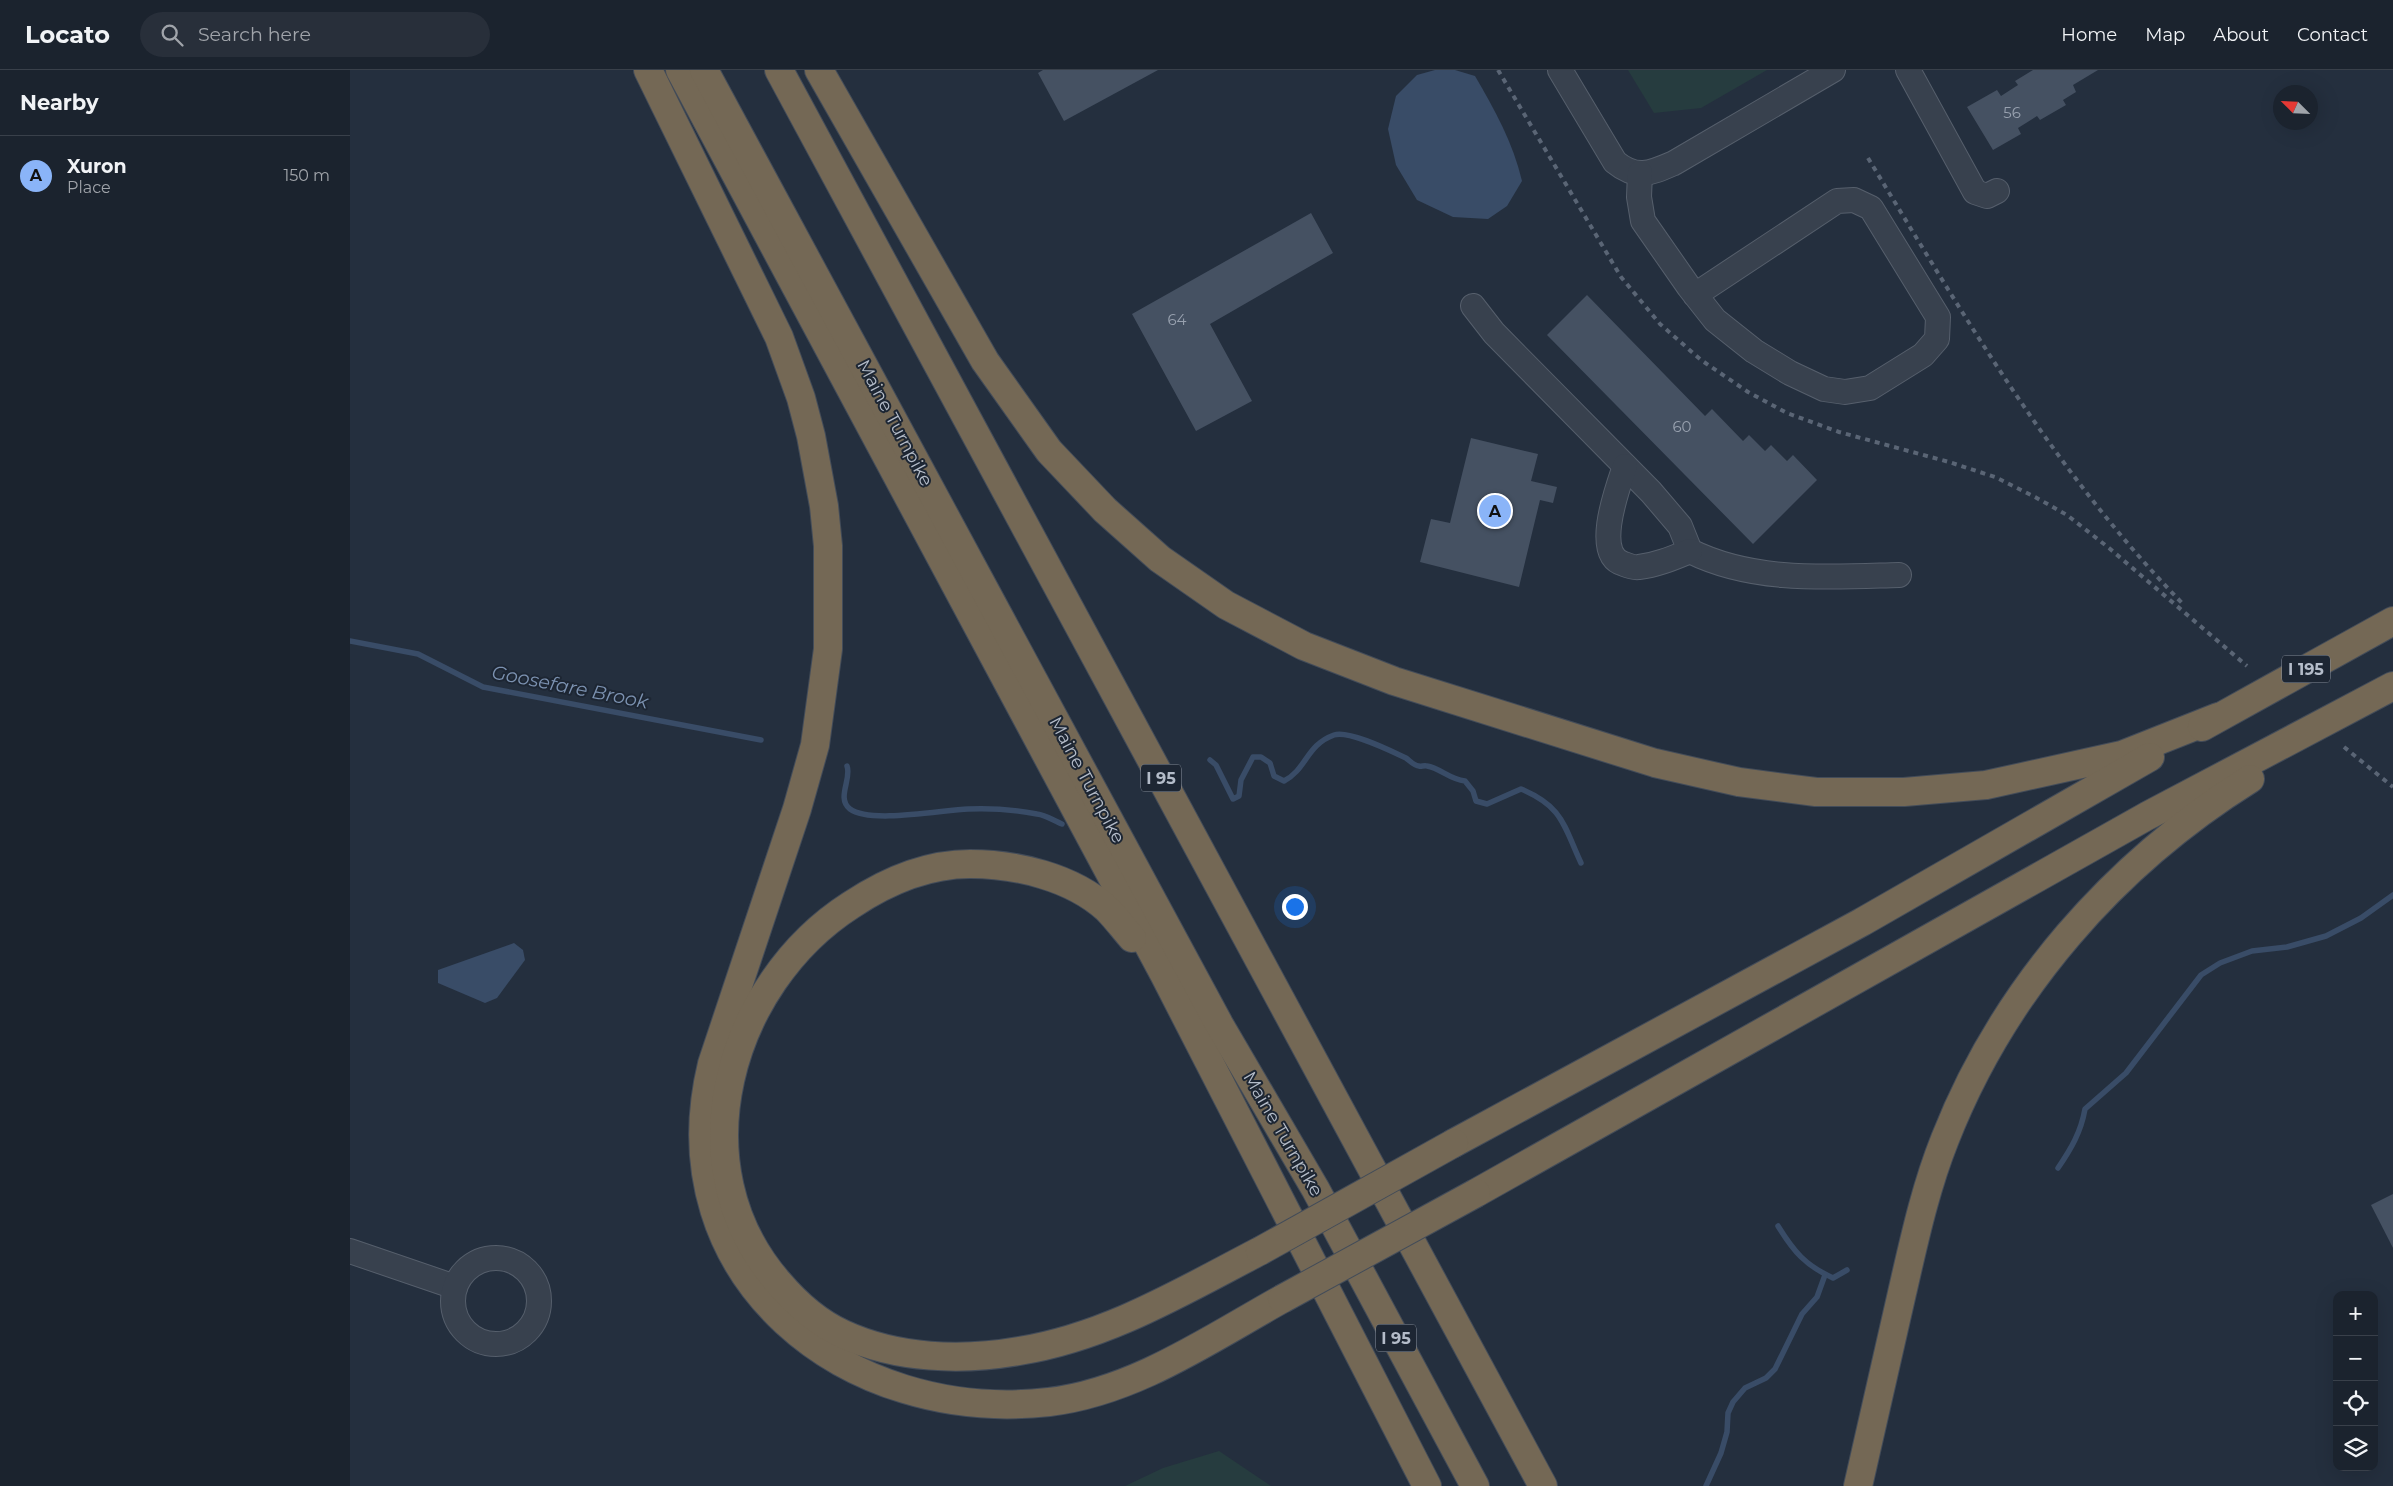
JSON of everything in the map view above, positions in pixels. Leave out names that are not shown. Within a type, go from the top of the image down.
[{"type":"highway","points":[[648,70],[779,337],[801,398],[811,436],[824,506],[828,546],[828,650],[815,745],[797,809],[712,1064],[704,1107],[703,1155],[706,1179],[718,1226],[729,1249],[747,1279],[774,1311],[831,1356],[876,1380],[906,1390],[945,1399],[982,1403],[1020,1404],[1051,1401],[1117,1385],[1163,1364],[1476,1193],[2147,816],[2387,690]]},
{"type":"highway","points":[[680,70],[1165,976],[1427,1486]]},
{"type":"highway","name":"Maine Turnpike","points":[[704,70],[1219,1024],[1316,1190],[1475,1486]]},
{"type":"highway","name":"I 95","points":[[779,70],[1543,1486]]},
{"type":"highway","points":[[819,70],[985,360],[1049,451],[1105,510],[1160,559],[1226,605],[1304,646],[1394,681],[1655,763],[1739,782],[1816,792],[1904,792],[1986,785],[2122,755],[2218,717]]},
{"type":"highway","name":"I 195","points":[[2218,717],[2393,621]]},
{"type":"highway","points":[[1858,1486],[1920,1213],[1930,1179],[1945,1139],[1982,1059],[2022,993],[2082,918],[2146,855],[2180,827],[2222,798],[2387,690]]},
{"type":"highway","points":[[1165,976],[1106,908],[1068,885],[1031,870],[996,864],[942,866],[889,883],[860,898],[825,923],[788,959],[763,994],[741,1041],[728,1088],[725,1136],[728,1181],[742,1226],[752,1246],[772,1276],[795,1299],[824,1323],[842,1334],[904,1353],[946,1356],[1018,1351],[1072,1339],[1114,1324],[1158,1304],[1260,1251],[1454,1143],[1862,922],[2218,717]]},
{"type":"street","points":[[1560,70],[1615,162],[1624,170],[1640,173],[1647,173],[1674,163],[1833,70]]},
{"type":"street","points":[[1908,70],[1975,192],[1987,196],[1997,191]]},
{"type":"street","points":[[1640,173],[1639,197],[1643,221],[1695,295],[1715,320],[1754,351],[1790,373],[1824,389],[1845,392],[1870,388],[1923,355],[1937,339],[1938,317],[1871,208],[1854,200],[1837,201],[1695,295]]},
{"type":"street","points":[[1473,306],[1494,333],[1625,466],[1680,526],[1690,551],[1711,562],[1774,574],[1810,578],[1899,575]]},
{"type":"street","points":[[1625,466],[1613,503],[1608,534],[1610,552],[1619,563],[1636,568],[1666,561],[1690,551]]},
{"type":"street","points":[[350,1251],[455,1287]]},
{"type":"green space","points":[[1628,70],[1767,70],[1701,108],[1654,113]]},
{"type":"green space","points":[[1219,1451],[1271,1486],[1125,1486],[1163,1468]]},
{"type":"water","points":[[1435,70],[1455,70],[1475,76],[1496,114],[1514,153],[1522,181],[1507,206],[1488,219],[1453,217],[1417,200],[1396,165],[1388,129],[1396,96],[1417,75]]},
{"type":"water","points":[[514,943],[523,950],[525,960],[497,998],[485,1003],[438,983],[438,970]]},
{"type":"building","points":[[1043,70],[1158,70],[1064,121],[1038,73]]},
{"type":"building","points":[[2033,70],[2098,70],[2073,85],[2076,92],[2063,100],[2066,105],[2040,120],[2037,116],[2018,128],[2021,134],[1993,150],[1967,107],[1997,90],[2001,96],[2018,85],[2015,81]]},
{"type":"building","points":[[1311,213],[1333,253],[1210,324],[1252,401],[1196,431],[1132,314]]},
{"type":"building","points":[[1587,295],[1705,416],[1712,409],[1743,441],[1749,435],[1765,451],[1771,445],[1787,461],[1793,455],[1817,480],[1753,544],[1547,335]]},
{"type":"building","points":[[1471,438],[1538,454],[1531,481],[1557,487],[1553,503],[1540,500],[1519,587],[1420,562],[1431,519],[1450,523]]},
{"type":"building","points":[[2393,1194],[2393,1248],[2371,1205]]},
{"type":"waterway","name":"Goosefare Brook","points":[[350,641],[418,654],[483,687],[761,740]]},
{"type":"waterway","name":"Goosefare Brook","points":[[1210,760],[1216,765],[1233,799],[1239,796],[1241,780],[1253,757],[1261,757],[1270,763],[1274,776],[1284,781],[1298,770],[1312,751],[1325,739],[1341,734],[1359,738],[1406,758],[1415,765],[1432,767],[1454,778],[1465,781],[1473,791],[1476,801],[1487,804],[1521,789],[1535,796],[1554,810],[1560,818],[1581,863]]},
{"type":"waterway","name":"Goosefare Brook","points":[[847,766],[848,777],[844,799],[850,809],[860,813],[889,816],[968,809],[994,809],[1040,815],[1062,824]]},
{"type":"waterway","name":"Goosefare Brook","points":[[2058,1168],[2075,1140],[2085,1109],[2126,1073],[2201,975],[2220,963],[2252,951],[2287,947],[2326,936],[2361,918],[2393,895]]},
{"type":"waterway","name":"Goosefare Brook","points":[[1778,1226],[1801,1257],[1815,1268],[1833,1278],[1847,1270]]},
{"type":"waterway","points":[[1706,1486],[1721,1453],[1727,1432],[1728,1413],[1733,1402],[1745,1388],[1766,1378],[1775,1369],[1802,1314],[1817,1297],[1825,1275]]},
{"type":"railway","points":[[1498,70],[1621,277],[1660,324],[1701,360],[1748,392],[1787,413],[1839,432],[1949,462],[1995,477],[2035,497],[2067,515],[2109,548],[2247,666]]},
{"type":"railway","points":[[1868,158],[1975,333],[2052,446],[2093,501],[2136,553],[2183,604]]},
{"type":"railway","points":[[2344,747],[2393,787]]},
{"type":"place","name":"Xuron","points":[[1495,511]]}]
